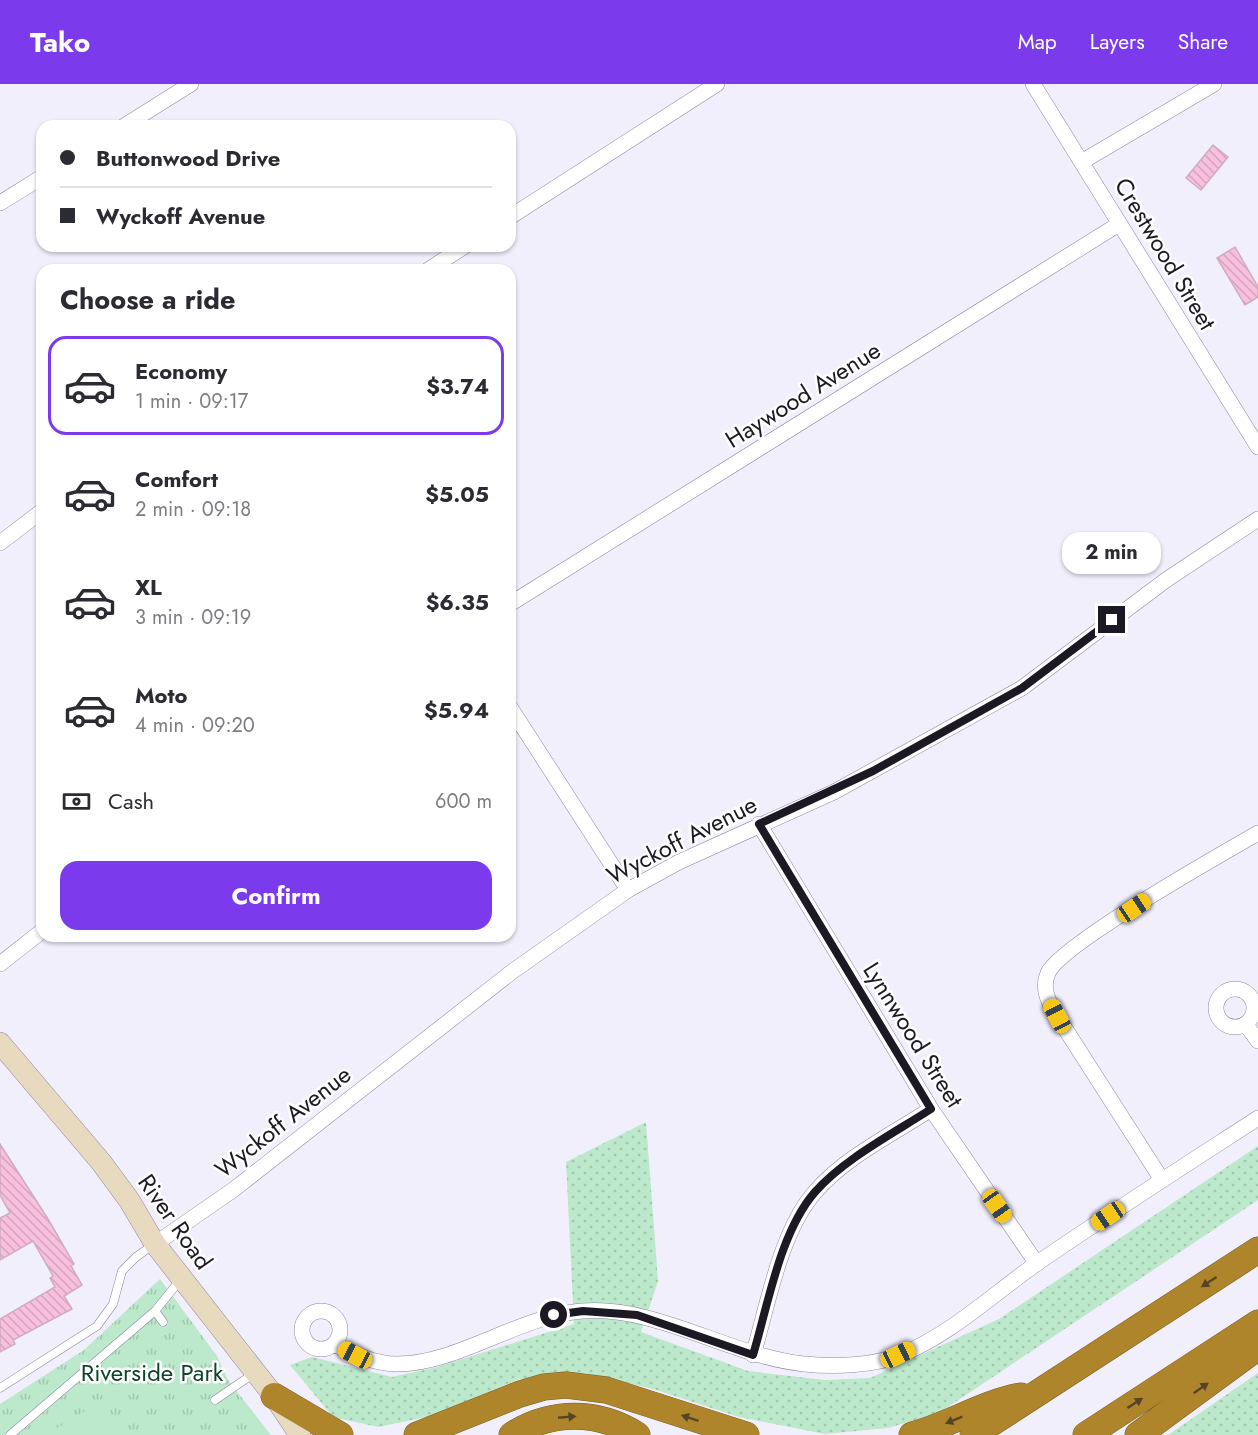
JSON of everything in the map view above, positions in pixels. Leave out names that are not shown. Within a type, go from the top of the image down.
[{"type":"highway","points":[[973,1435],[1258,1250]]},
{"type":"highway","points":[[1086,1435],[1258,1323]]},
{"type":"highway","points":[[1138,1435],[1258,1347]]},
{"type":"highway","points":[[417,1435],[544,1387],[585,1385],[746,1435]]},
{"type":"highway","points":[[912,1435],[958,1419],[994,1401],[1039,1393]]},
{"type":"highway","points":[[274,1396],[340,1435]]},
{"type":"highway","points":[[461,1435],[494,1407]]},
{"type":"highway","points":[[512,1435],[546,1419],[569,1415],[609,1421],[637,1435]]},
{"type":"street","points":[[134,120],[191,84]]},
{"type":"street","points":[[516,213],[717,84]]},
{"type":"street","name":"Crestwood Street","points":[[1034,84],[1258,447]]},
{"type":"street","points":[[1083,161],[1214,84]]},
{"type":"street","points":[[0,203],[36,181]]},
{"type":"street","name":"Haywood Avenue","points":[[516,600],[1119,224]]},
{"type":"street","points":[[437,264],[456,252]]},
{"type":"street","points":[[0,543],[36,516]]},
{"type":"street","name":"Wyckoff Avenue","points":[[155,1244],[233,1190],[513,971],[628,891],[680,862],[759,824],[834,792],[1022,688],[1166,580],[1258,519]]},
{"type":"street","points":[[516,716],[628,891]]},
{"type":"street","name":"Lynnwood Street","points":[[759,824],[931,1109],[1037,1264]]},
{"type":"street","points":[[1162,1180],[1045,995],[1048,973],[1062,956],[1171,884],[1258,832]]},
{"type":"street","points":[[0,964],[36,936]]},
{"type":"street","points":[[1246,1025],[1258,1041]]},
{"type":"street","name":"River Road","points":[[5,1054],[101,1162],[129,1200],[155,1244],[256,1372],[300,1435]]},
{"type":"street","points":[[753,1355],[788,1240],[801,1213],[815,1192],[839,1170],[931,1109]]},
{"type":"street","points":[[334,1344],[377,1362],[416,1363],[554,1315],[583,1311],[612,1311],[637,1315],[753,1355],[806,1364],[858,1364],[898,1355],[932,1340],[1037,1264],[1258,1118]]},
{"type":"lane","points":[[0,1388],[97,1326],[113,1304],[122,1271],[136,1257],[155,1244]]},
{"type":"lane","points":[[10,1435],[155,1311],[182,1278]]},
{"type":"lane","points":[[155,1311],[163,1322]]},
{"type":"lane","points":[[214,1400],[256,1372]]},
{"type":"green space","points":[[646,1122],[658,1281],[641,1332],[748,1371],[825,1380],[870,1378],[999,1319],[1258,1146],[1258,1200],[939,1413],[888,1428],[825,1434],[739,1417],[653,1389],[584,1373],[519,1379],[431,1416],[378,1427],[333,1417],[290,1365],[312,1357],[392,1377],[437,1367],[574,1324],[566,1162]]},
{"type":"green space","name":"Riverside Park","points":[[160,1279],[217,1356],[228,1380],[271,1435],[0,1435],[0,1404],[84,1350]]},
{"type":"green space","points":[[1258,1373],[1258,1435],[1168,1435]]},
{"type":"green space","points":[[97,1403],[106,1405],[122,1435],[46,1435]]},
{"type":"building","points":[[1213,145],[1228,157],[1201,190],[1186,178]]},
{"type":"building","points":[[1235,247],[1258,287],[1258,297],[1245,305],[1217,258]]},
{"type":"building","points":[[0,1144],[48,1219],[74,1264],[71,1266],[82,1285],[64,1296],[72,1309],[13,1340],[15,1344],[0,1352],[0,1319],[55,1287],[50,1278],[53,1276],[33,1241],[0,1260],[0,1218],[10,1213],[0,1195]]},
{"type":"route","points":[[554,1315],[583,1311],[612,1311],[637,1315],[753,1355],[788,1240],[801,1213],[815,1192],[839,1170],[931,1109],[759,824],[834,792],[1022,688],[1112,620]]}]
